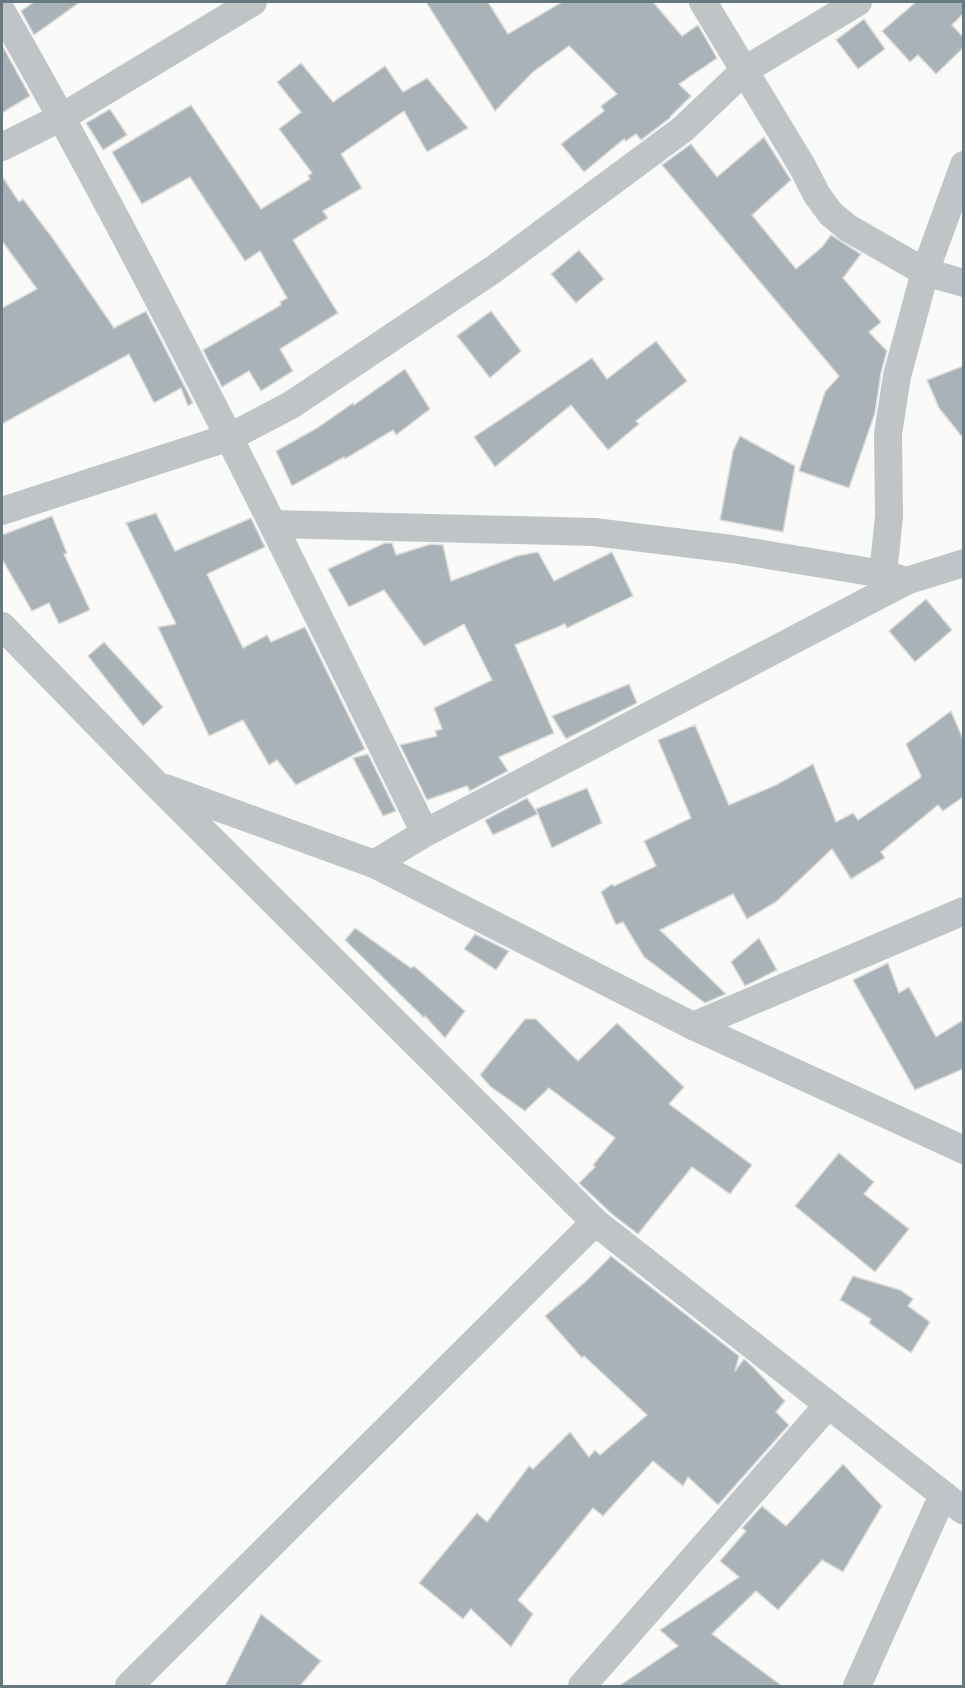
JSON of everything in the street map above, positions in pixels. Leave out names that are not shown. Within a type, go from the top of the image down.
[{"type":"street","points":[[2,147],[62,117],[254,2]]},
{"type":"street","points":[[703,2],[802,166],[817,195],[831,214],[848,228],[925,272],[963,284]]},
{"type":"street","points":[[2,511],[230,437],[291,405],[494,269],[683,129],[745,70],[858,2]]},
{"type":"street","points":[[2,12],[62,117],[230,437],[425,833]]},
{"type":"street","points":[[894,578],[889,516],[888,434],[897,376],[925,272],[963,165]]},
{"type":"street","points":[[273,524],[594,532],[732,549],[894,578]]},
{"type":"street","points":[[374,864],[425,833],[894,578],[963,563]]},
{"type":"street","points":[[2,626],[158,786],[595,1222],[953,1503],[857,1686]]},
{"type":"street","points":[[158,786],[374,864],[693,1026],[963,1150]]},
{"type":"street","points":[[693,1026],[963,911]]},
{"type":"street","points":[[129,1686],[595,1222]]},
{"type":"street","points":[[582,1686],[828,1405]]},
{"type":"building","points":[[34,2],[80,2],[34,35],[21,11]]},
{"type":"building","points":[[426,2],[488,2],[508,34],[562,2],[653,2],[682,36],[698,25],[717,58],[679,84],[691,96],[670,118],[641,140],[636,134],[626,141],[624,139],[584,172],[561,144],[604,111],[601,106],[617,94],[569,46],[533,72],[495,111]]},
{"type":"building","points":[[916,2],[963,2],[963,14],[952,25],[963,37],[963,48],[936,74],[918,55],[910,62],[882,31]]},
{"type":"building","points":[[864,19],[885,49],[858,69],[836,40]]},
{"type":"building","points":[[2,45],[30,96],[2,113]]},
{"type":"building","points":[[301,63],[333,102],[385,66],[403,92],[427,78],[468,128],[427,152],[404,111],[341,154],[362,188],[323,211],[328,218],[293,240],[338,313],[280,349],[293,371],[261,391],[249,371],[222,387],[203,350],[281,305],[280,302],[287,298],[260,251],[245,261],[190,177],[142,204],[112,152],[191,105],[261,209],[310,179],[308,176],[312,173],[279,129],[301,112],[277,82]]},
{"type":"building","points":[[110,109],[127,135],[103,150],[86,123]]},
{"type":"building","points":[[764,137],[791,180],[752,215],[796,269],[822,247],[831,235],[861,254],[843,278],[881,322],[869,332],[887,351],[875,413],[849,488],[799,471],[825,392],[839,376],[662,165],[691,144],[717,177]]},
{"type":"building","points":[[2,176],[19,202],[23,199],[54,240],[114,328],[146,311],[193,403],[188,406],[181,388],[154,403],[129,354],[2,424],[2,308],[37,289],[2,241]]},
{"type":"building","points":[[579,250],[604,279],[576,303],[551,274]]},
{"type":"building","points":[[491,311],[521,351],[490,378],[457,336]]},
{"type":"building","points":[[656,341],[687,381],[636,421],[639,424],[608,450],[571,405],[495,467],[474,437],[592,358],[607,379]]},
{"type":"building","points":[[963,366],[963,438],[939,408],[927,380]]},
{"type":"building","points":[[405,369],[430,409],[396,435],[393,430],[345,459],[344,457],[292,486],[276,451],[317,428],[353,403],[354,405]]},
{"type":"building","points":[[740,436],[795,466],[783,532],[720,520],[733,451]]},
{"type":"building","points":[[156,513],[175,551],[251,518],[265,547],[207,574],[243,648],[267,635],[271,642],[305,627],[365,749],[296,785],[277,760],[269,765],[243,720],[209,736],[158,627],[176,624],[126,523]]},
{"type":"building","points":[[52,516],[67,553],[64,554],[90,610],[59,624],[49,603],[32,611],[2,559],[2,535]]},
{"type":"building","points":[[385,543],[392,543],[396,555],[431,544],[443,545],[451,581],[517,556],[538,552],[554,581],[612,552],[633,596],[567,628],[565,624],[515,645],[554,733],[499,757],[508,771],[470,791],[467,786],[427,800],[400,745],[437,736],[435,731],[442,729],[434,708],[492,680],[464,624],[424,646],[384,590],[349,607],[328,569]]},
{"type":"building","points":[[926,599],[952,630],[915,662],[889,631]]},
{"type":"building","points":[[104,642],[163,707],[143,726],[88,656]]},
{"type":"building","points":[[629,684],[637,703],[566,739],[552,716]]},
{"type":"building","points":[[951,711],[963,739],[963,797],[943,811],[938,805],[881,852],[885,858],[851,879],[832,849],[776,902],[747,919],[733,894],[660,930],[726,994],[705,1003],[644,957],[623,922],[616,925],[601,892],[612,884],[614,886],[656,866],[644,841],[691,818],[658,740],[695,725],[729,805],[776,785],[813,764],[836,822],[853,813],[858,820],[920,778],[906,744]]},
{"type":"building","points":[[368,754],[396,811],[383,816],[353,758]]},
{"type":"building","points":[[587,788],[602,823],[552,848],[536,809]]},
{"type":"building","points":[[527,798],[538,814],[493,835],[485,820]]},
{"type":"building","points":[[355,928],[411,968],[414,966],[465,1011],[445,1038],[345,940]]},
{"type":"building","points":[[475,934],[509,951],[496,970],[464,949]]},
{"type":"building","points":[[759,938],[777,970],[745,986],[731,962]]},
{"type":"building","points":[[888,963],[899,993],[909,987],[936,1037],[963,1020],[963,1069],[915,1090],[853,980]]},
{"type":"building","points":[[525,1019],[536,1019],[578,1061],[617,1023],[684,1087],[669,1104],[752,1165],[730,1194],[692,1167],[638,1234],[613,1215],[579,1183],[595,1167],[593,1165],[615,1138],[549,1088],[525,1111],[491,1087],[480,1075]]},
{"type":"building","points":[[839,1153],[874,1182],[864,1194],[909,1229],[875,1272],[795,1206]]},
{"type":"building","points":[[611,1256],[739,1356],[735,1371],[744,1359],[754,1368],[785,1401],[776,1412],[789,1425],[718,1505],[688,1477],[683,1486],[653,1461],[603,1516],[593,1508],[518,1600],[533,1614],[511,1647],[471,1609],[463,1619],[419,1583],[477,1513],[487,1522],[529,1466],[533,1469],[570,1432],[589,1457],[595,1450],[600,1455],[647,1415],[584,1356],[582,1358],[545,1316],[584,1283]]},
{"type":"building","points":[[853,1276],[900,1290],[913,1299],[908,1306],[930,1322],[911,1353],[869,1323],[871,1319],[840,1300]]},
{"type":"building","points":[[843,1464],[882,1506],[843,1572],[822,1560],[778,1610],[756,1591],[712,1634],[782,1686],[619,1686],[678,1646],[660,1630],[739,1577],[720,1561],[746,1531],[742,1528],[762,1506],[786,1526]]},
{"type":"building","points":[[261,1614],[321,1661],[300,1686],[225,1686]]}]
